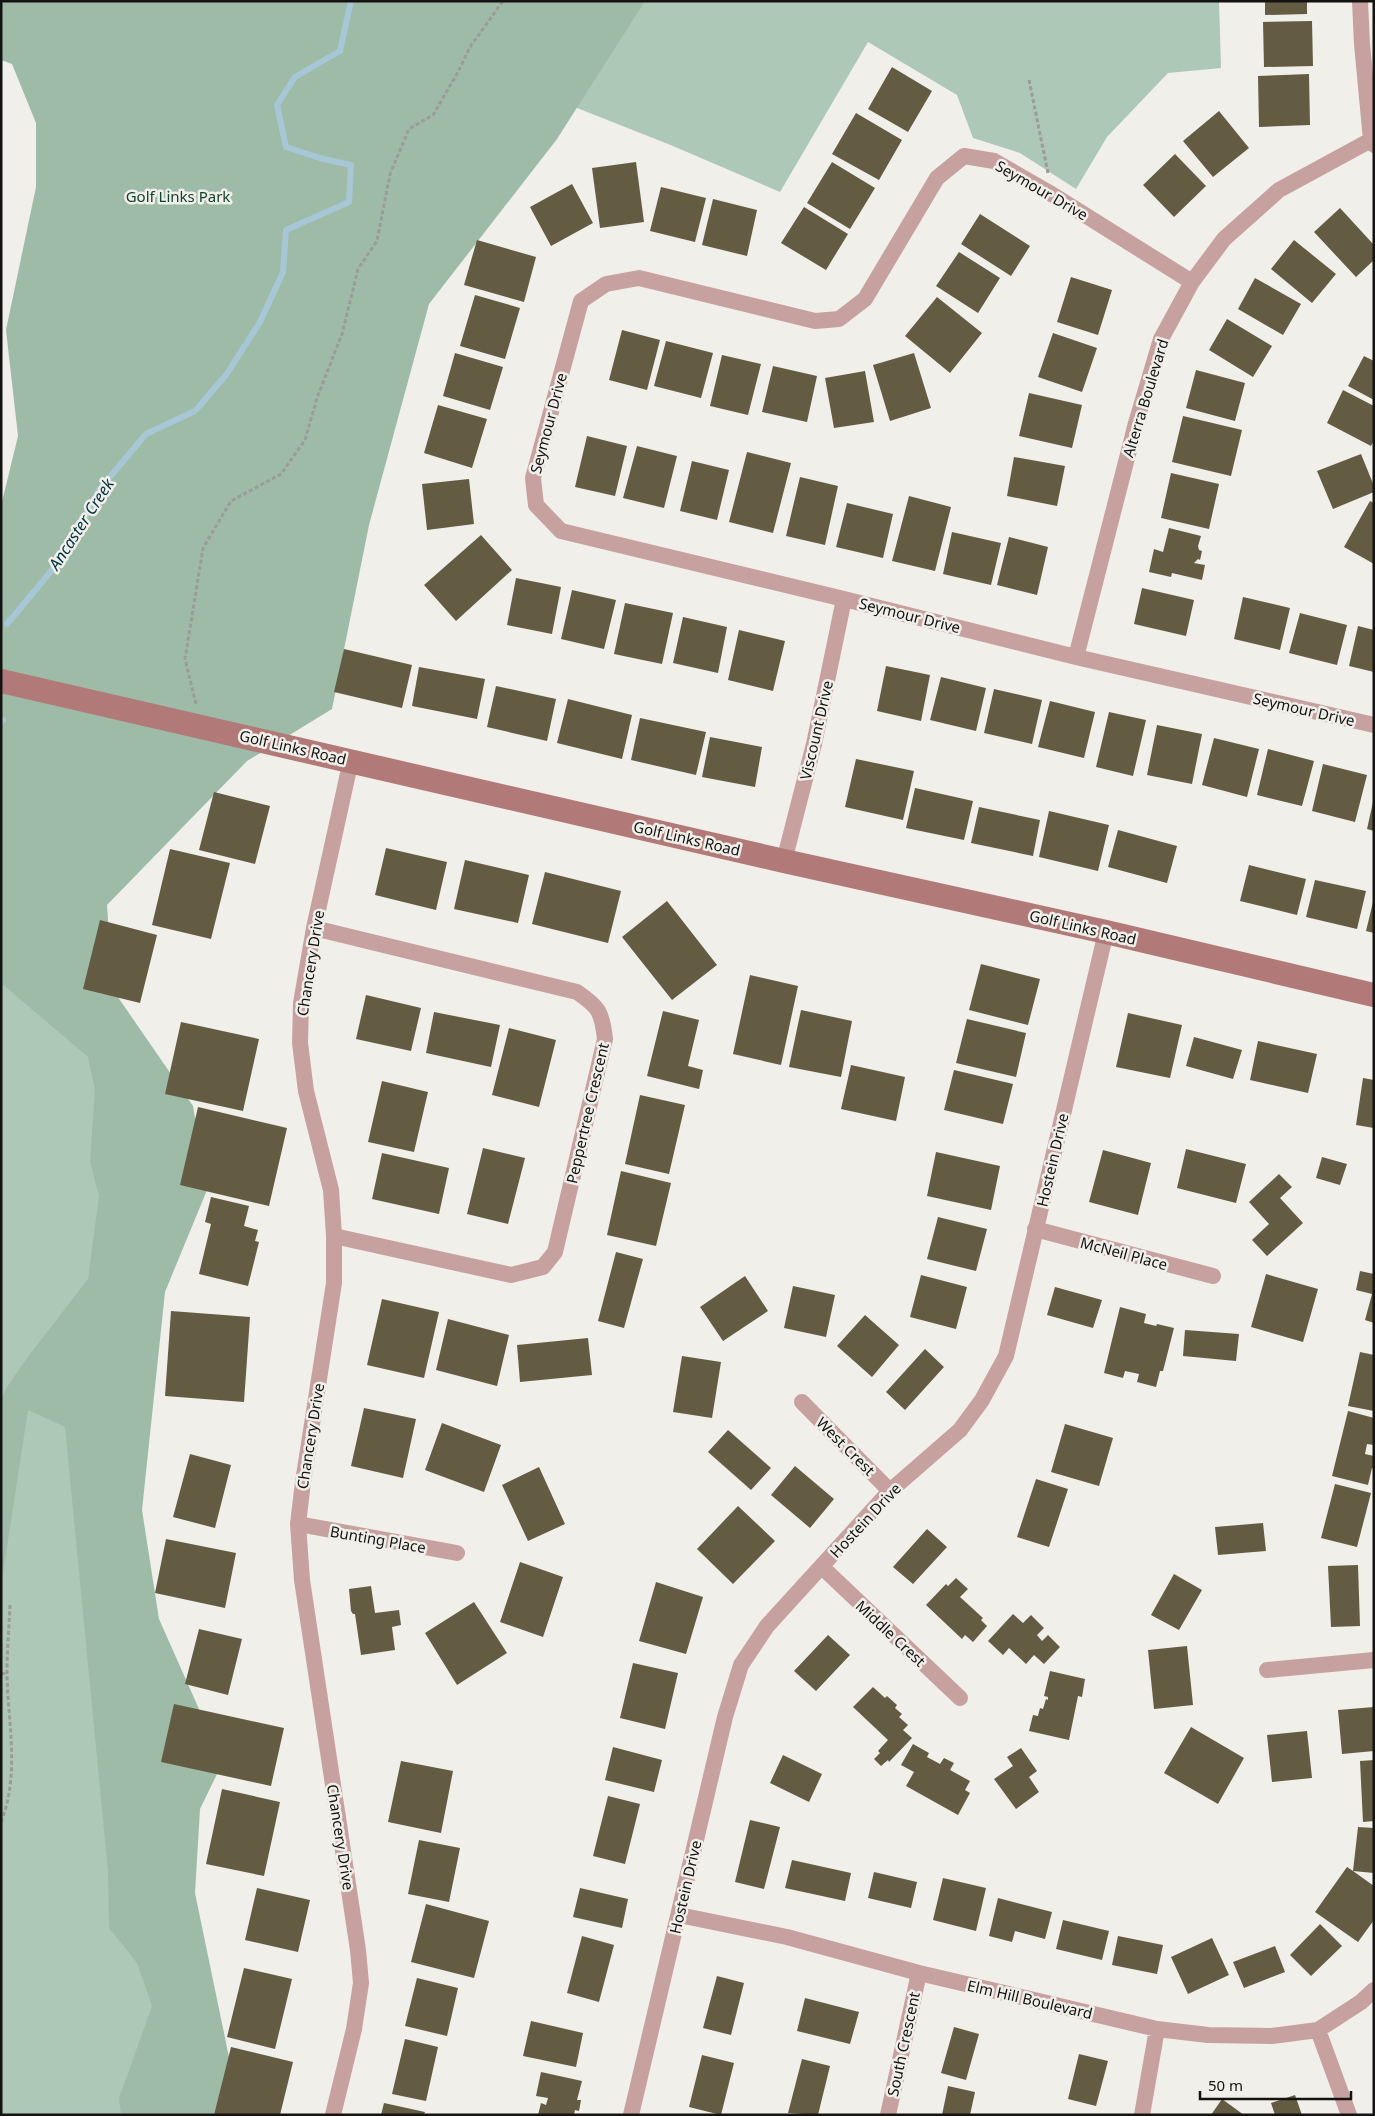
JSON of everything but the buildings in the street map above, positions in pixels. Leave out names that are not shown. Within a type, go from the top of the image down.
[{"type":"main road","name":"Golf Links Road","points":[[1,681],[1106,932],[1374,995]]},
{"type":"street","points":[[1360,1],[1362,44],[1373,142]]},
{"type":"street","name":"Alterra Boulevard","points":[[1076,657],[1136,423],[1162,339],[1192,282],[1224,239],[1279,190],[1373,142]]},
{"type":"street","name":"Seymour Drive","points":[[1192,282],[1053,195],[994,161],[964,156],[937,178],[865,299],[839,319],[815,321],[639,278],[606,284],[581,301],[533,478],[536,505],[560,531],[1076,657],[1374,725]]},
{"type":"street","name":"Viscount Drive","points":[[784,860],[814,744],[844,599]]},
{"type":"street","name":"Chancery Drive","points":[[333,2115],[354,2029],[361,1983],[358,1950],[302,1580],[298,1524],[334,1283],[334,1236],[331,1190],[306,1090],[300,1043],[301,1003],[314,928],[351,760]]},
{"type":"street","name":"Peppertree Crescent","points":[[314,928],[577,992],[594,1003],[602,1016],[605,1039],[555,1252],[543,1267],[511,1275],[334,1236]]},
{"type":"street","name":"Hostein Drive","points":[[631,2115],[725,1717],[741,1665],[768,1626],[890,1490],[960,1430],[982,1400],[1006,1356],[1106,932]]},
{"type":"street","name":"McNeil Place","points":[[1035,1230],[1213,1276]]},
{"type":"street","name":"West Crest","points":[[802,1402],[890,1490]]},
{"type":"street","name":"Bunting Place","points":[[298,1524],[458,1553]]},
{"type":"street","name":"Middle Crest","points":[[822,1567],[960,1698]]},
{"type":"street","points":[[1268,1670],[1374,1660]]},
{"type":"street","name":"Elm Hill Boulevard","points":[[679,1915],[787,1937],[919,1973],[1158,2029],[1208,2036],[1263,2036],[1318,2030],[1361,2002],[1374,1990]]},
{"type":"street","name":"South Crescent","points":[[888,2115],[919,1973]]},
{"type":"street","points":[[1142,2115],[1158,2029]]},
{"type":"street","points":[[1318,2030],[1349,2115]]},
{"type":"path","points":[[201,726],[185,659],[203,548],[231,501],[281,474],[305,440],[317,398],[342,334],[358,269],[377,241],[390,174],[409,129],[433,115],[470,47],[503,1]]},
{"type":"path","points":[[1029,80],[1053,195]]},
{"type":"path","points":[[1,1822],[9,1799],[12,1775],[7,1674],[10,1605]]},
{"type":"path","points":[[1,1673],[7,1674]]},
{"type":"green space","name":"Golf Links Park","points":[[1,1],[645,1],[557,139],[429,304],[369,525],[332,709],[247,761],[107,905],[113,990],[193,1106],[207,1190],[165,1292],[142,1510],[159,1619],[207,1727],[217,1774],[200,1809],[195,1893],[241,2115],[121,2115],[119,2098],[152,2006],[137,1963],[109,1928],[108,1871],[65,1427],[28,1410],[1,1586],[1,1400],[7,1387],[27,1358],[88,1279],[99,1196],[90,1162],[95,1090],[88,1057],[1,983],[1,506],[18,436],[6,330],[36,187],[36,123],[12,64],[1,60]]},
{"type":"green space","points":[[638,1],[1219,1],[1221,68],[1168,73],[1107,137],[1076,189],[1020,153],[973,138],[957,95],[868,42],[780,192],[673,146],[567,104]]},
{"type":"green space","points":[[1,729],[57,978],[158,1108],[122,1599],[206,2115],[1,2115]]},
{"type":"waterway","name":"Ancaster Creek","points":[[7,624],[67,552],[99,490],[146,434],[195,411],[226,375],[260,322],[283,272],[286,230],[349,202],[351,165],[320,158],[286,147],[277,105],[295,77],[340,51],[351,1]]}]
